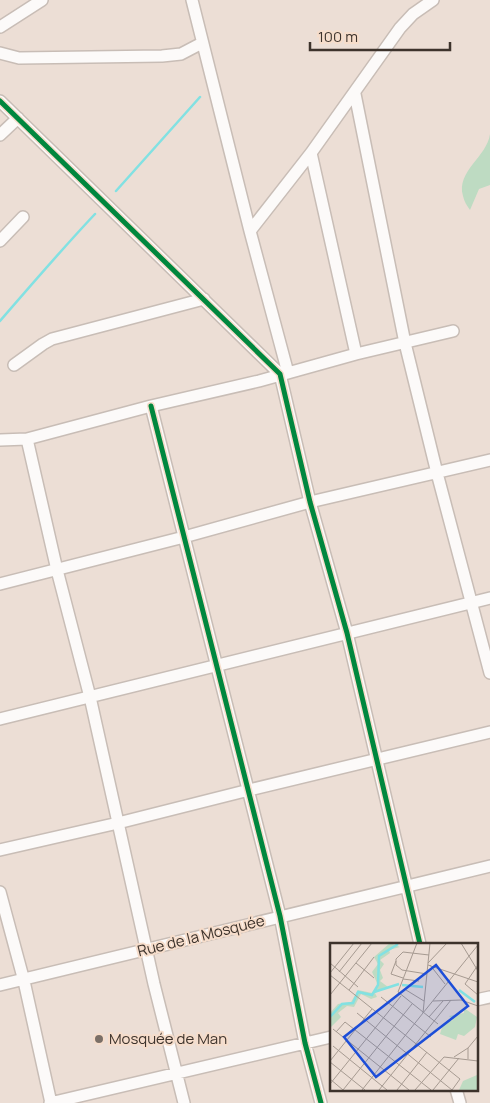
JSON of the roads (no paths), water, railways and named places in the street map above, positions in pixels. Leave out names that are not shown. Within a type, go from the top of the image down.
[{"type":"street","points":[[0,27],[42,0]]},
{"type":"street","points":[[192,0],[284,374],[310,502],[347,633],[405,887],[420,943]]},
{"type":"street","points":[[250,231],[312,153],[400,28],[413,14],[433,0]]},
{"type":"street","points":[[0,53],[19,58],[162,56],[181,54],[202,43]]},
{"type":"street","points":[[355,94],[405,343],[490,673]]},
{"type":"street","points":[[0,101],[284,374]]},
{"type":"street","points":[[0,135],[18,118]]},
{"type":"street","points":[[312,153],[356,354]]},
{"type":"street","points":[[0,240],[23,217]]},
{"type":"street","points":[[14,365],[52,339],[204,299]]},
{"type":"street","points":[[0,440],[27,438],[453,331]]},
{"type":"street","points":[[151,406],[280,916],[306,1043],[321,1103]]},
{"type":"street","points":[[27,438],[90,697],[184,1103]]},
{"type":"street","points":[[0,584],[184,537],[310,502],[490,460]]},
{"type":"street","points":[[0,719],[490,598]]},
{"type":"street","points":[[0,850],[490,732]]},
{"type":"street","name":"Rue de la Mosquée","points":[[0,985],[490,866]]},
{"type":"street","points":[[0,892],[24,980],[51,1103],[330,1037]]},
{"type":"street","points":[[456,1090],[460,1103]]},
{"type":"waterway","points":[[116,191],[200,97]]},
{"type":"waterway","points":[[0,321],[95,214]]},
{"type":"place","name":"Mosquée de Man","points":[[99,1039]]}]
